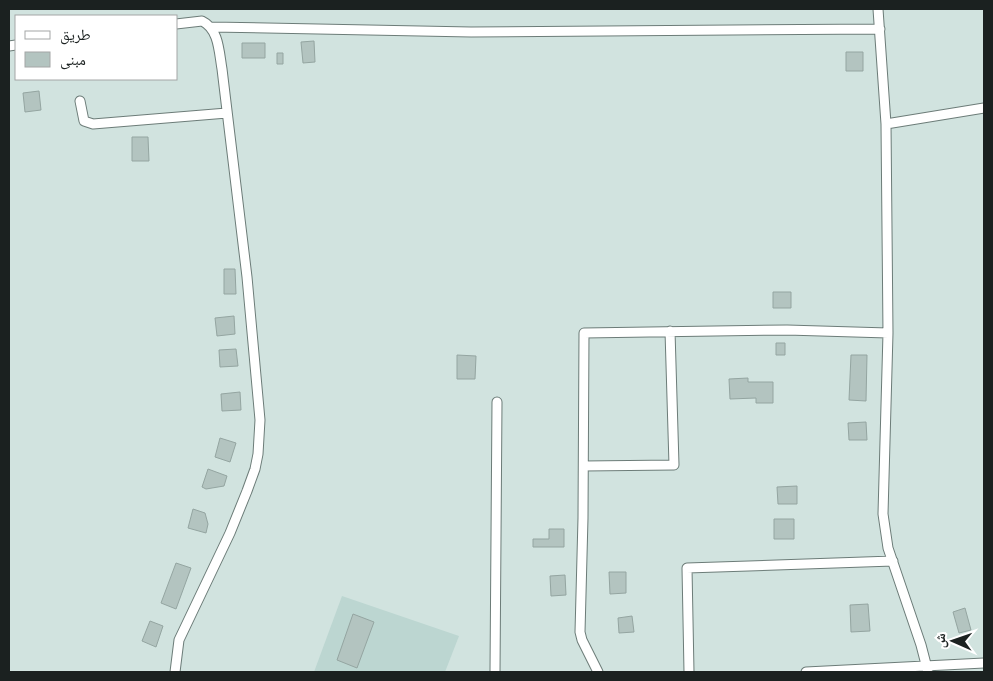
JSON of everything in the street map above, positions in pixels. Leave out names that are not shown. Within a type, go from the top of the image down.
[{"type":"street","points":[[878,9],[886,124],[888,333],[883,514],[888,548],[921,645],[927,669]]},
{"type":"street","points":[[176,672],[179,640],[250,484],[258,454],[260,420],[248,277],[222,68],[211,27],[205,22],[199,21],[178,24]]},
{"type":"street","points":[[211,27],[471,32],[880,29]]},
{"type":"street","points":[[80,101],[84,121],[93,124],[227,113]]},
{"type":"street","points":[[886,124],[984,108]]},
{"type":"street","points":[[598,672],[580,632],[584,466],[584,333],[787,330],[888,333]]},
{"type":"street","points":[[584,466],[674,464],[670,331]]},
{"type":"street","points":[[495,672],[497,402]]},
{"type":"street","points":[[690,672],[687,568],[893,561]]},
{"type":"street","points":[[806,672],[927,669],[984,663]]},
{"type":"shaded area","points":[[342,596],[459,636],[445,672],[314,672]]},
{"type":"building","points":[[314,41],[315,62],[303,63],[301,42]]},
{"type":"building","points":[[242,43],[265,43],[265,58],[242,58]]},
{"type":"building","points":[[846,52],[863,52],[863,71],[846,71]]},
{"type":"building","points":[[277,53],[283,53],[283,64],[277,64]]},
{"type":"building","points":[[39,91],[41,110],[25,112],[23,93]]},
{"type":"building","points":[[132,137],[148,137],[149,161],[132,161]]},
{"type":"building","points":[[224,269],[235,269],[236,294],[224,294]]},
{"type":"building","points":[[773,292],[791,292],[791,308],[773,308]]},
{"type":"building","points":[[234,316],[235,334],[217,336],[215,318]]},
{"type":"building","points":[[776,343],[785,343],[785,355],[776,355]]},
{"type":"building","points":[[236,349],[238,366],[220,367],[219,350]]},
{"type":"building","points":[[457,355],[476,356],[475,379],[457,379]]},
{"type":"building","points":[[851,355],[867,355],[866,401],[849,400]]},
{"type":"building","points":[[748,378],[748,382],[773,382],[773,403],[756,403],[756,398],[730,399],[729,379]]},
{"type":"building","points":[[240,392],[241,410],[222,411],[221,394]]},
{"type":"building","points":[[866,422],[867,440],[849,440],[848,423]]},
{"type":"building","points":[[220,438],[236,443],[230,462],[215,457]]},
{"type":"building","points":[[208,469],[227,476],[224,486],[206,489],[202,487]]},
{"type":"building","points":[[797,486],[797,504],[778,504],[777,487]]},
{"type":"building","points":[[193,509],[205,513],[208,524],[206,533],[188,528]]},
{"type":"building","points":[[774,519],[794,519],[794,539],[774,539]]},
{"type":"building","points":[[549,529],[564,529],[564,547],[533,547],[533,539],[549,539]]},
{"type":"building","points":[[176,563],[191,568],[176,609],[161,603]]},
{"type":"building","points":[[609,572],[626,572],[626,593],[610,594]]},
{"type":"building","points":[[565,575],[566,595],[551,596],[550,576]]},
{"type":"building","points":[[868,604],[870,631],[851,632],[850,605]]},
{"type":"building","points":[[965,608],[971,630],[959,633],[953,612]]},
{"type":"building","points":[[353,614],[374,622],[357,668],[337,660]]},
{"type":"building","points":[[632,616],[634,632],[619,633],[618,618]]},
{"type":"building","points":[[150,621],[163,626],[156,647],[142,641]]}]
